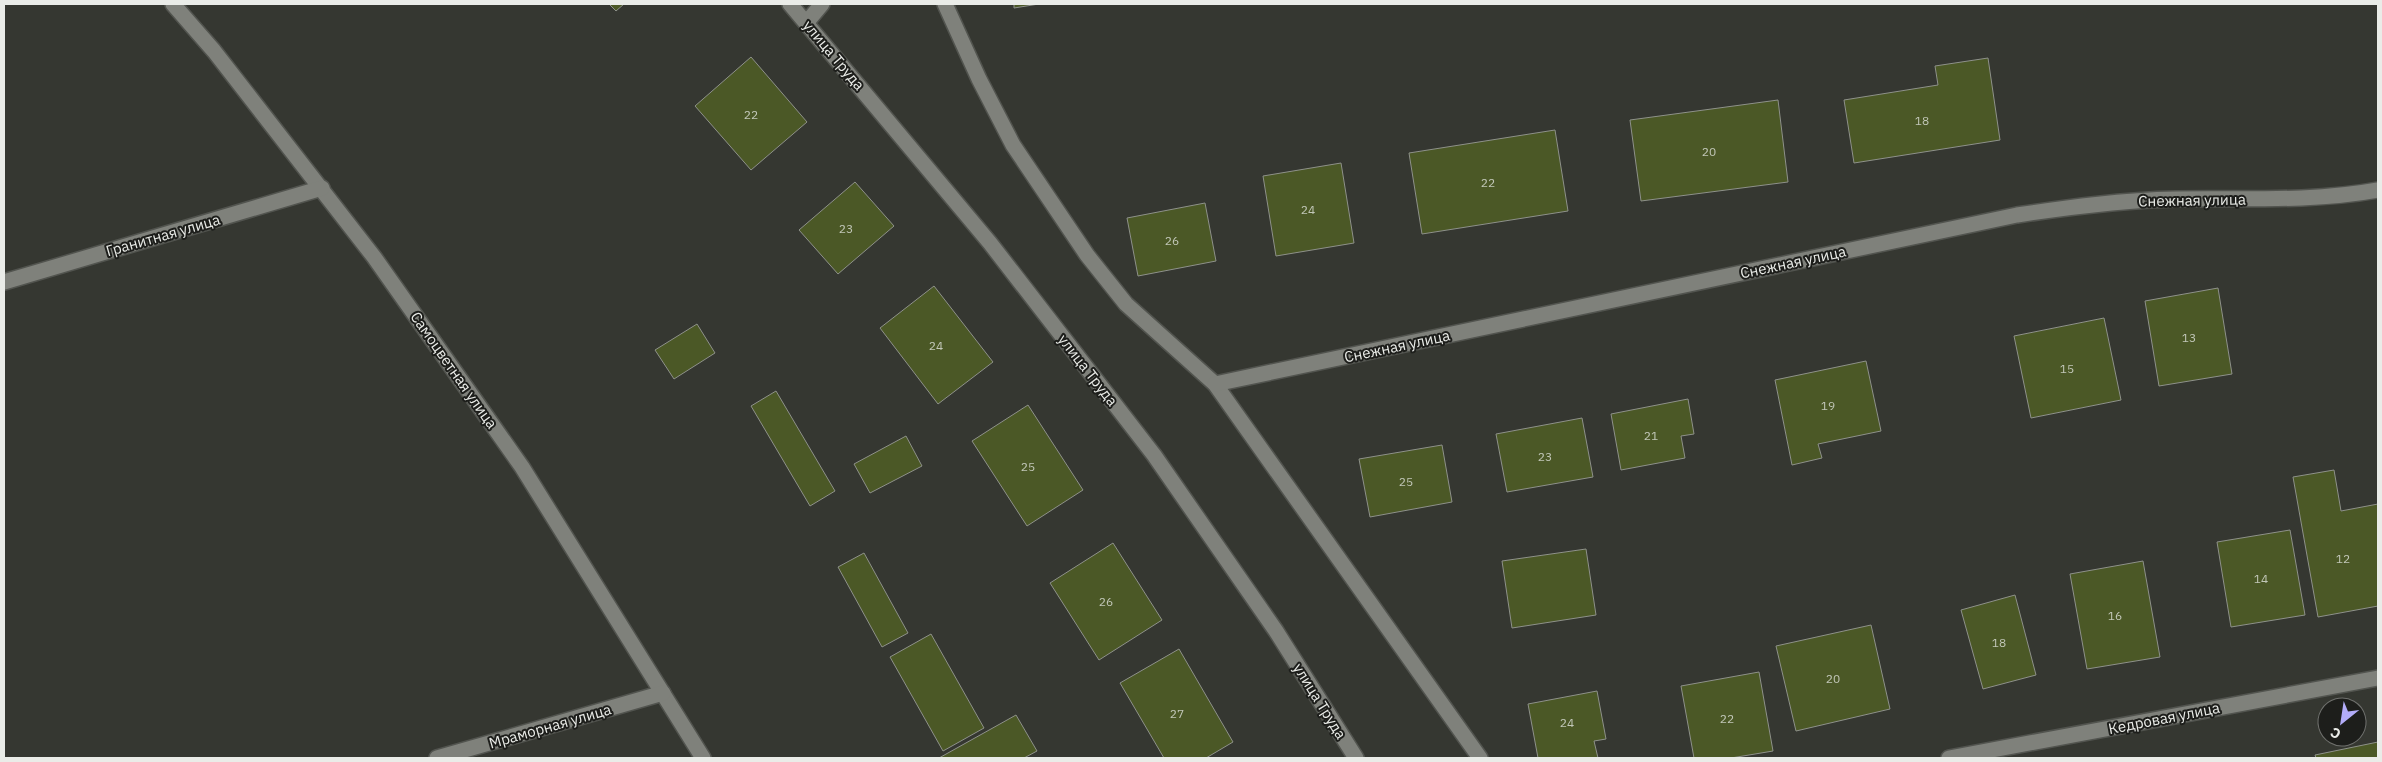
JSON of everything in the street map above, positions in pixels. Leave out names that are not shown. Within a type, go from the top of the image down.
[{"type":"street","name":"Самоцветная улица","points":[[173,4],[214,51],[322,188],[374,257],[522,467],[703,758]]},
{"type":"street","name":"улица Труда","points":[[790,4],[990,243],[1154,456],[1276,631],[1356,758]]},
{"type":"street","points":[[807,22],[822,4]]},
{"type":"street","points":[[945,4],[979,79],[1013,145],[1087,255],[1126,304],[1215,384],[1480,758]]},
{"type":"street","name":"Гранитная улица","points":[[4,282],[322,188]]},
{"type":"street","name":"Снежная улица","points":[[1215,384],[2017,215],[2093,204],[2175,199],[2278,198],[2378,190]]},
{"type":"street","name":"Кедровая улица","points":[[1949,758],[2378,678]]},
{"type":"street","name":"Мраморная улица","points":[[436,758],[663,693]]},
{"type":"building","points":[[609,4],[624,4],[616,11]]},
{"type":"building","points":[[1014,4],[1039,4],[1014,8]]},
{"type":"building","points":[[751,57],[807,122],[751,170],[695,106]]},
{"type":"building","points":[[1988,58],[2000,140],[1854,163],[1844,100],[1938,85],[1935,66]]},
{"type":"building","points":[[1778,100],[1788,182],[1641,201],[1630,120]]},
{"type":"building","points":[[1555,130],[1568,211],[1422,234],[1409,153]]},
{"type":"building","points":[[1341,163],[1354,243],[1276,256],[1263,176]]},
{"type":"building","points":[[855,182],[894,226],[838,274],[799,230]]},
{"type":"building","points":[[1205,203],[1216,261],[1138,276],[1127,218]]},
{"type":"building","points":[[934,286],[993,362],[938,404],[880,328]]},
{"type":"building","points":[[2218,288],[2232,374],[2159,386],[2145,301]]},
{"type":"building","points":[[2104,318],[2121,400],[2031,418],[2014,336]]},
{"type":"building","points":[[697,324],[715,353],[674,379],[655,350]]},
{"type":"building","points":[[1866,361],[1881,431],[1818,444],[1822,458],[1792,465],[1775,380]]},
{"type":"building","points":[[776,391],[835,491],[810,506],[751,406]]},
{"type":"building","points":[[1688,399],[1694,434],[1681,436],[1685,458],[1621,470],[1611,414]]},
{"type":"building","points":[[1028,405],[1083,490],[1027,526],[972,441]]},
{"type":"building","points":[[1582,418],[1593,477],[1507,492],[1496,434]]},
{"type":"building","points":[[906,436],[922,466],[870,493],[854,464]]},
{"type":"building","points":[[1442,445],[1452,502],[1370,517],[1359,459]]},
{"type":"building","points":[[2334,470],[2341,511],[2378,504],[2378,606],[2318,617],[2293,477]]},
{"type":"building","points":[[2290,530],[2305,615],[2231,627],[2217,542]]},
{"type":"building","points":[[1113,543],[1162,620],[1099,660],[1050,583]]},
{"type":"building","points":[[1586,549],[1596,615],[1512,628],[1502,561]]},
{"type":"building","points":[[864,553],[908,633],[882,647],[838,567]]},
{"type":"building","points":[[2143,561],[2160,657],[2087,669],[2070,574]]},
{"type":"building","points":[[2015,595],[2036,675],[1983,689],[1961,610]]},
{"type":"building","points":[[1871,625],[1890,709],[1796,731],[1776,646]]},
{"type":"building","points":[[931,634],[984,728],[943,751],[890,657]]},
{"type":"building","points":[[1179,649],[1233,742],[1206,758],[1164,758],[1120,683]]},
{"type":"building","points":[[1759,672],[1773,751],[1731,758],[1694,758],[1681,686]]},
{"type":"building","points":[[1597,691],[1606,739],[1594,741],[1598,758],[1538,758],[1528,704]]},
{"type":"building","points":[[1016,715],[1037,751],[1024,758],[939,758]]},
{"type":"building","points":[[2378,742],[2378,758],[2316,758],[2315,755],[2354,747],[2367,747],[2367,744]]}]
